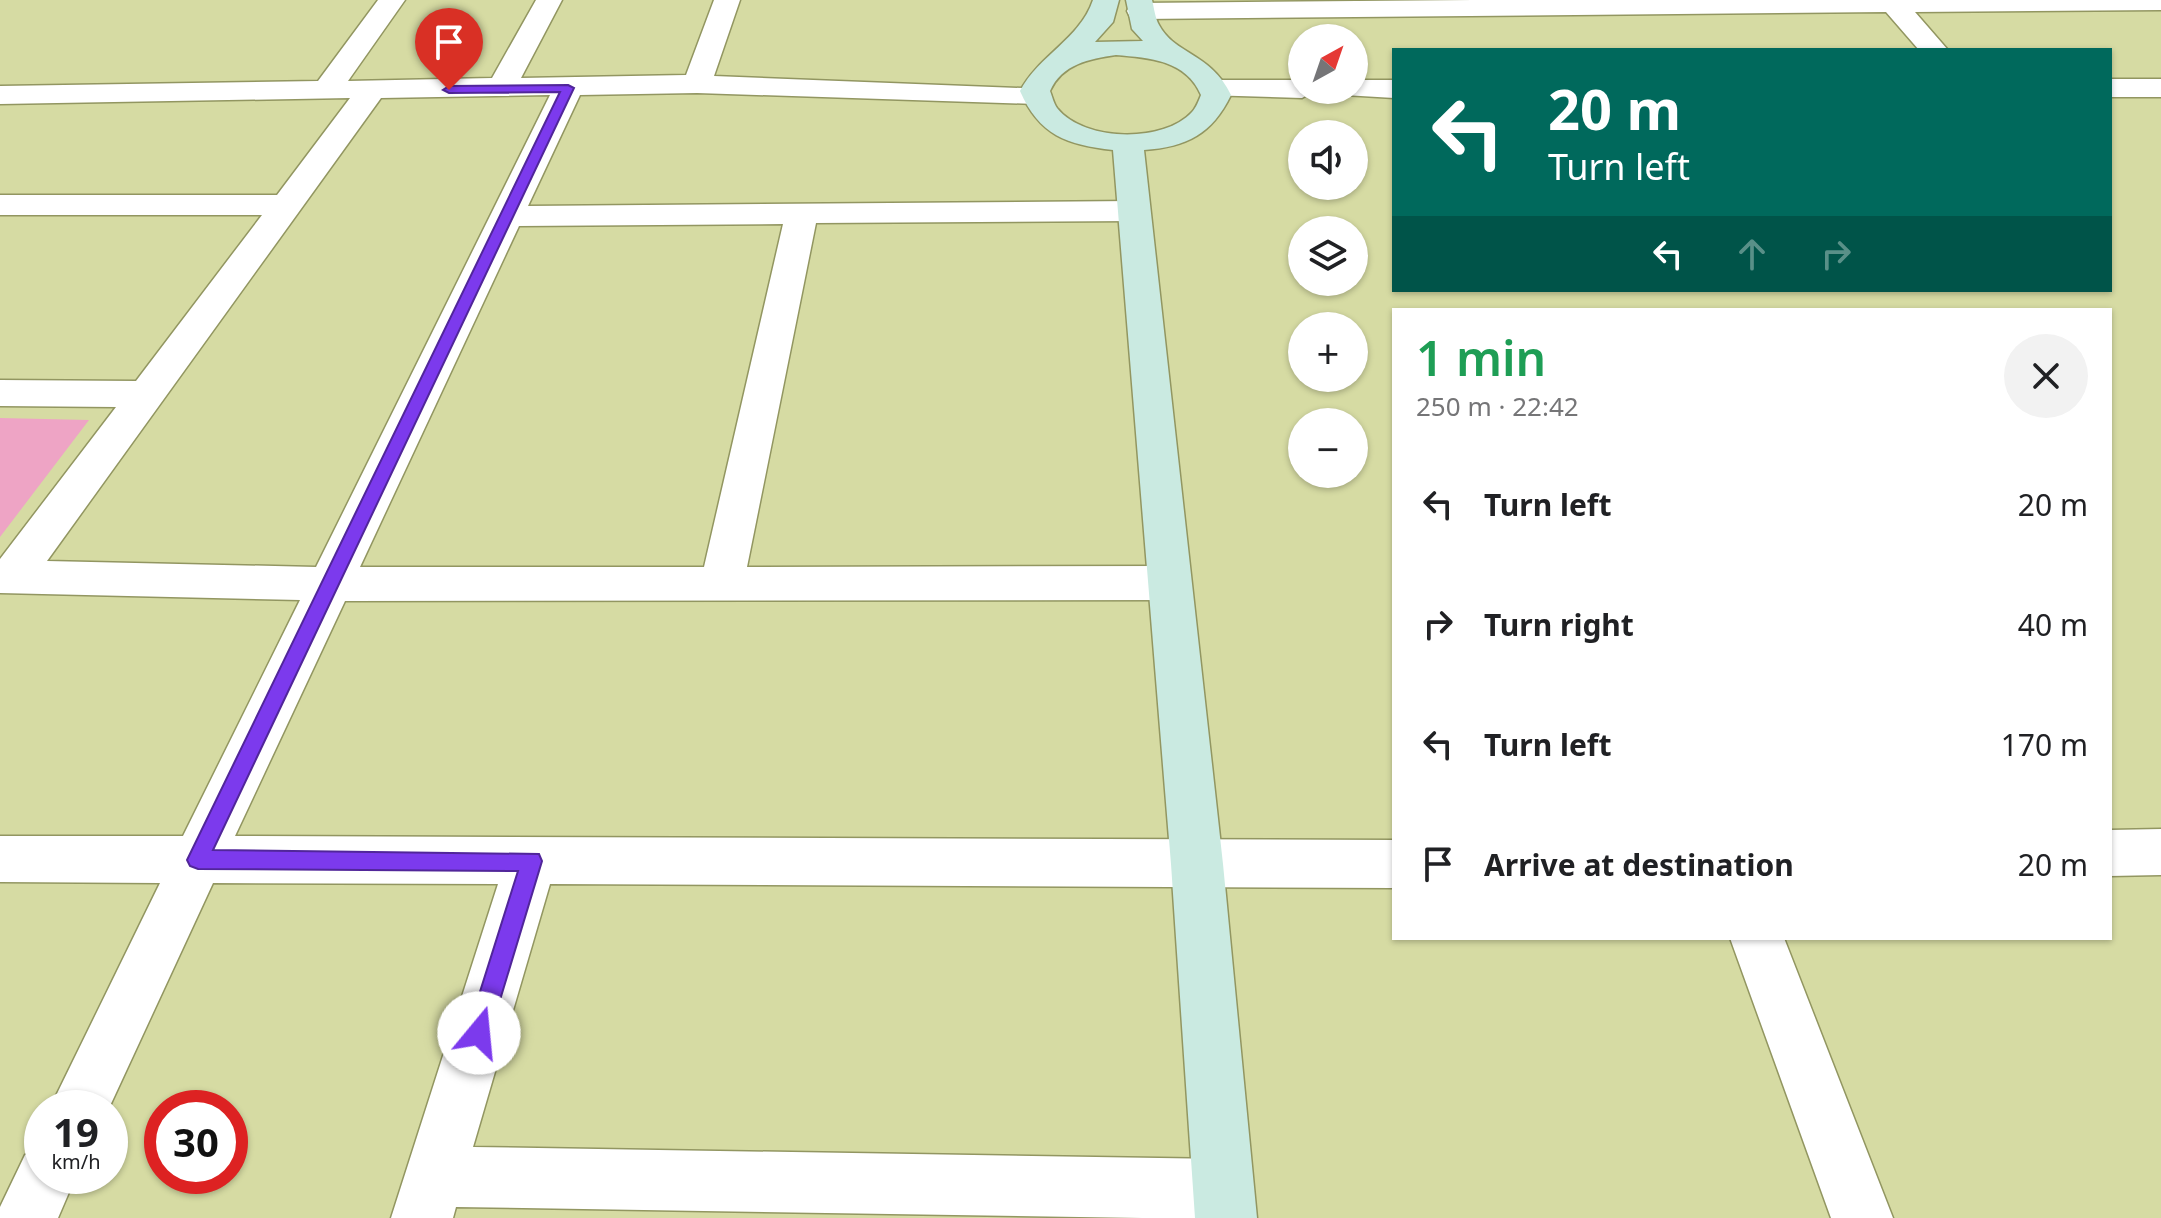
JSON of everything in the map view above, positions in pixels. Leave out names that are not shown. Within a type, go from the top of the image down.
[{"type":"street","points":[[326,91],[392,0]]},
{"type":"street","points":[[501,89],[549,0]]},
{"type":"street","points":[[697,84],[727,0]]},
{"type":"street","points":[[1106,0],[1099,22],[1039,79],[1036,95],[1043,113],[1055,124],[1091,138],[1128,142],[1158,140],[1195,127],[1214,106],[1215,89],[1205,73],[1153,38],[1140,6],[2161,2]]},
{"type":"street","points":[[1891,2],[1932,48]]},
{"type":"street","points":[[1061,61],[1116,47],[1176,56]]},
{"type":"street","points":[[0,95],[697,84],[1036,95]]},
{"type":"street","points":[[88,1090],[568,88]]},
{"type":"street","points":[[2112,88],[2161,88]]},
{"type":"street","points":[[1215,89],[1288,89]]},
{"type":"street","points":[[1368,89],[1392,89]]},
{"type":"street","points":[[6,576],[147,394],[371,91]]},
{"type":"street","points":[[531,861],[429,1198],[1225,1203],[1197,864],[1132,211],[1128,142]]},
{"type":"street","points":[[0,205],[286,205]]},
{"type":"street","points":[[507,216],[1132,211]]},
{"type":"street","points":[[722,583],[802,214]]},
{"type":"street","points":[[0,393],[147,394]]},
{"type":"street","points":[[6,576],[330,584],[1168,583]]},
{"type":"street","points":[[2112,853],[2161,852]]},
{"type":"street","points":[[0,859],[1392,864]]},
{"type":"street","points":[[1758,940],[1862,1218]]},
{"type":"shaded area","points":[[0,418],[89,420],[0,537]]},
{"type":"route","points":[[449,90],[568,88],[198,860],[531,861],[479,1033]]}]
